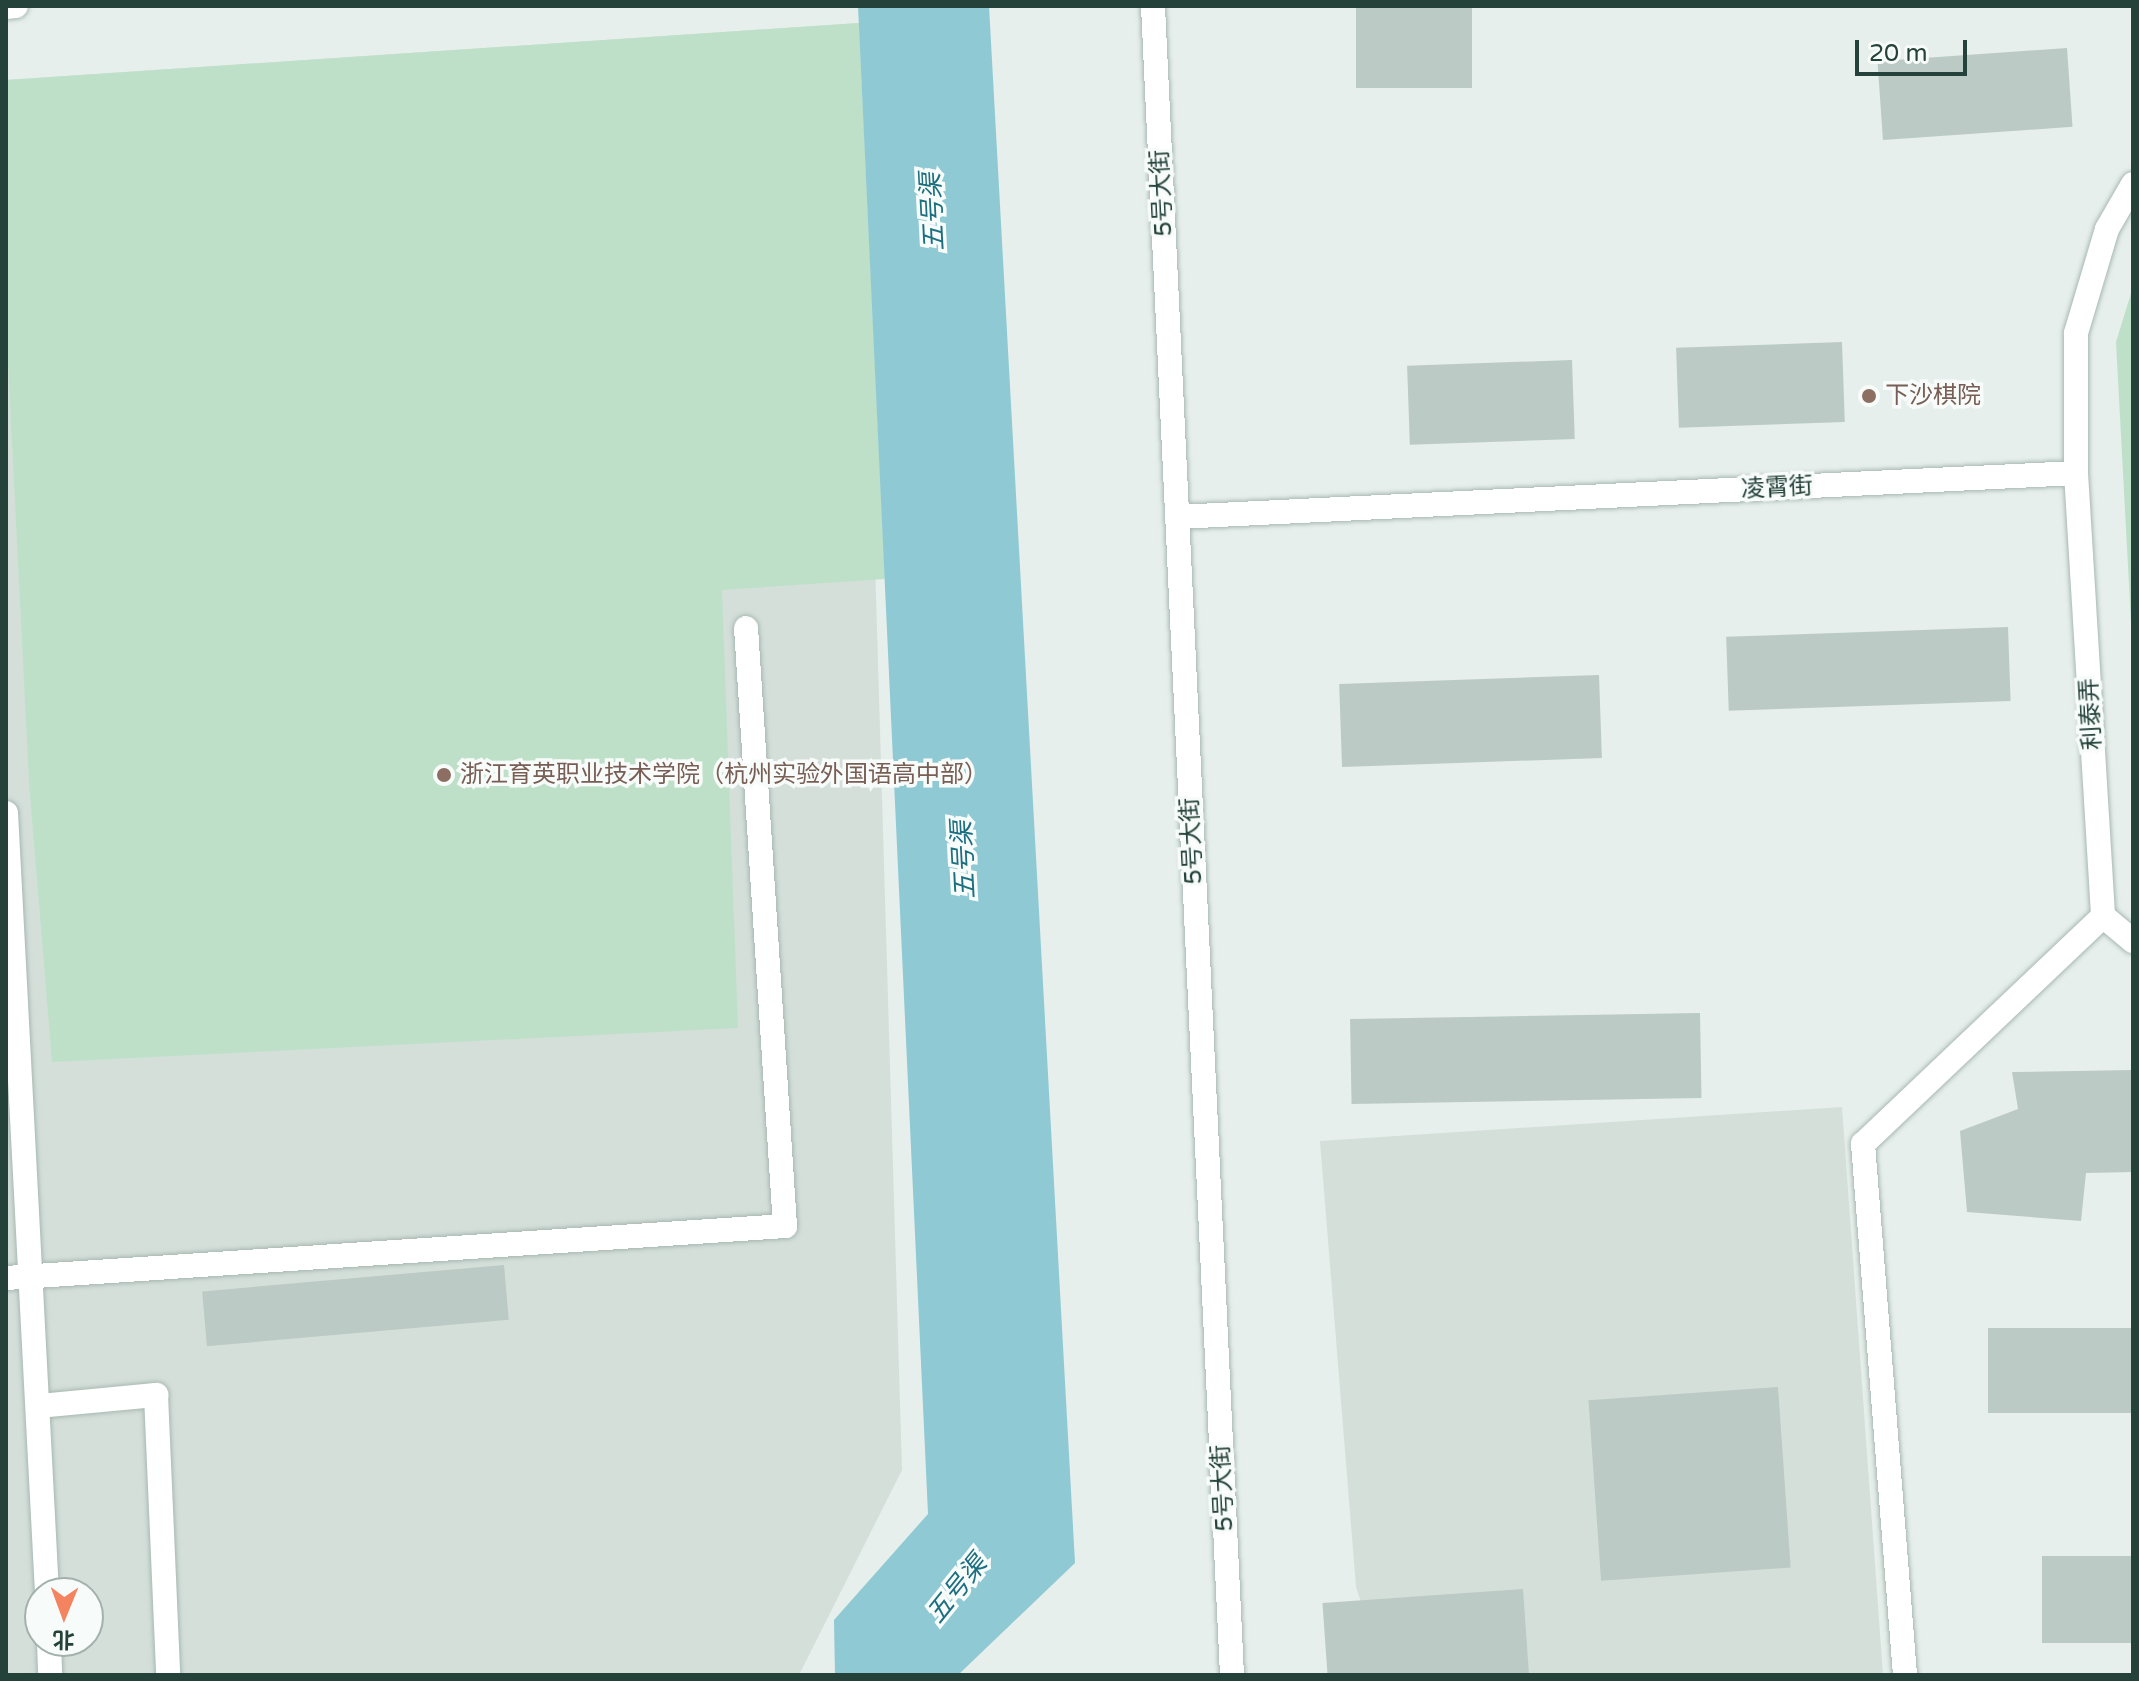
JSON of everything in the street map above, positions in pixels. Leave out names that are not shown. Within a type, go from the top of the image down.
[{"type":"street","points":[[6,7],[16,6]]},
{"type":"street","name":"5号大街","points":[[1153,6],[1232,1675]]},
{"type":"street","points":[[2076,473],[2076,333],[2107,229],[2133,184]]},
{"type":"street","name":"凌霄街","points":[[1177,517],[2076,473]]},
{"type":"street","name":"利泰弄","points":[[2076,473],[2103,916]]},
{"type":"street","points":[[6,1278],[785,1226],[746,628]]},
{"type":"street","points":[[6,813],[13,1068],[33,1277],[46,1577]]},
{"type":"street","points":[[1905,1675],[1863,1144],[2103,916],[2133,941]]},
{"type":"street","points":[[39,1406],[156,1395],[168,1675]]},
{"type":"shaded area","name":"浙江育英职业技术学院（杭州实验外国语高中部）","points":[[859,23],[902,1470],[799,1675],[6,1675],[6,80]]},
{"type":"shaded area","points":[[1842,1107],[1883,1675],[1395,1675],[1377,1652],[1356,1587],[1320,1141]]},
{"type":"green space","points":[[859,23],[885,579],[722,590],[738,1028],[52,1062],[29,782],[6,323],[6,80]]},
{"type":"green space","points":[[2133,287],[2133,659],[2116,342]]},
{"type":"water","name":"五号渠","points":[[858,6],[989,6],[1075,1563],[958,1675],[835,1675],[834,1620],[928,1514]]},
{"type":"building","points":[[1356,6],[1472,6],[1472,88],[1356,88]]},
{"type":"building","points":[[2067,48],[2073,127],[1883,140],[1877,61]]},
{"type":"building","points":[[1842,342],[1845,422],[1679,428],[1676,348]]},
{"type":"building","points":[[1572,360],[1575,439],[1410,445],[1407,366]]},
{"type":"building","points":[[2008,627],[2011,701],[1729,711],[1726,637]]},
{"type":"building","points":[[1599,675],[1602,758],[1342,767],[1339,684]]},
{"type":"building","points":[[1700,1013],[1701,1098],[1352,1104],[1350,1019]]},
{"type":"building","points":[[2133,1070],[2133,1172],[2086,1173],[2081,1221],[1967,1212],[1960,1131],[2018,1109],[2012,1072]]},
{"type":"building","points":[[504,1265],[509,1320],[207,1346],[202,1291]]},
{"type":"building","points":[[1988,1328],[2133,1328],[2133,1413],[1988,1413]]},
{"type":"building","points":[[1778,1387],[1791,1568],[1601,1581],[1588,1400]]},
{"type":"building","points":[[2042,1556],[2133,1556],[2133,1643],[2042,1643]]},
{"type":"building","points":[[1523,1589],[1529,1675],[1328,1675],[1322,1603]]},
{"type":"place","name":"下沙棋院","points":[[1869,396]]},
{"type":"place","name":"浙江育英职业技术学院（杭州实验外国语高中部）","points":[[444,775]]}]
